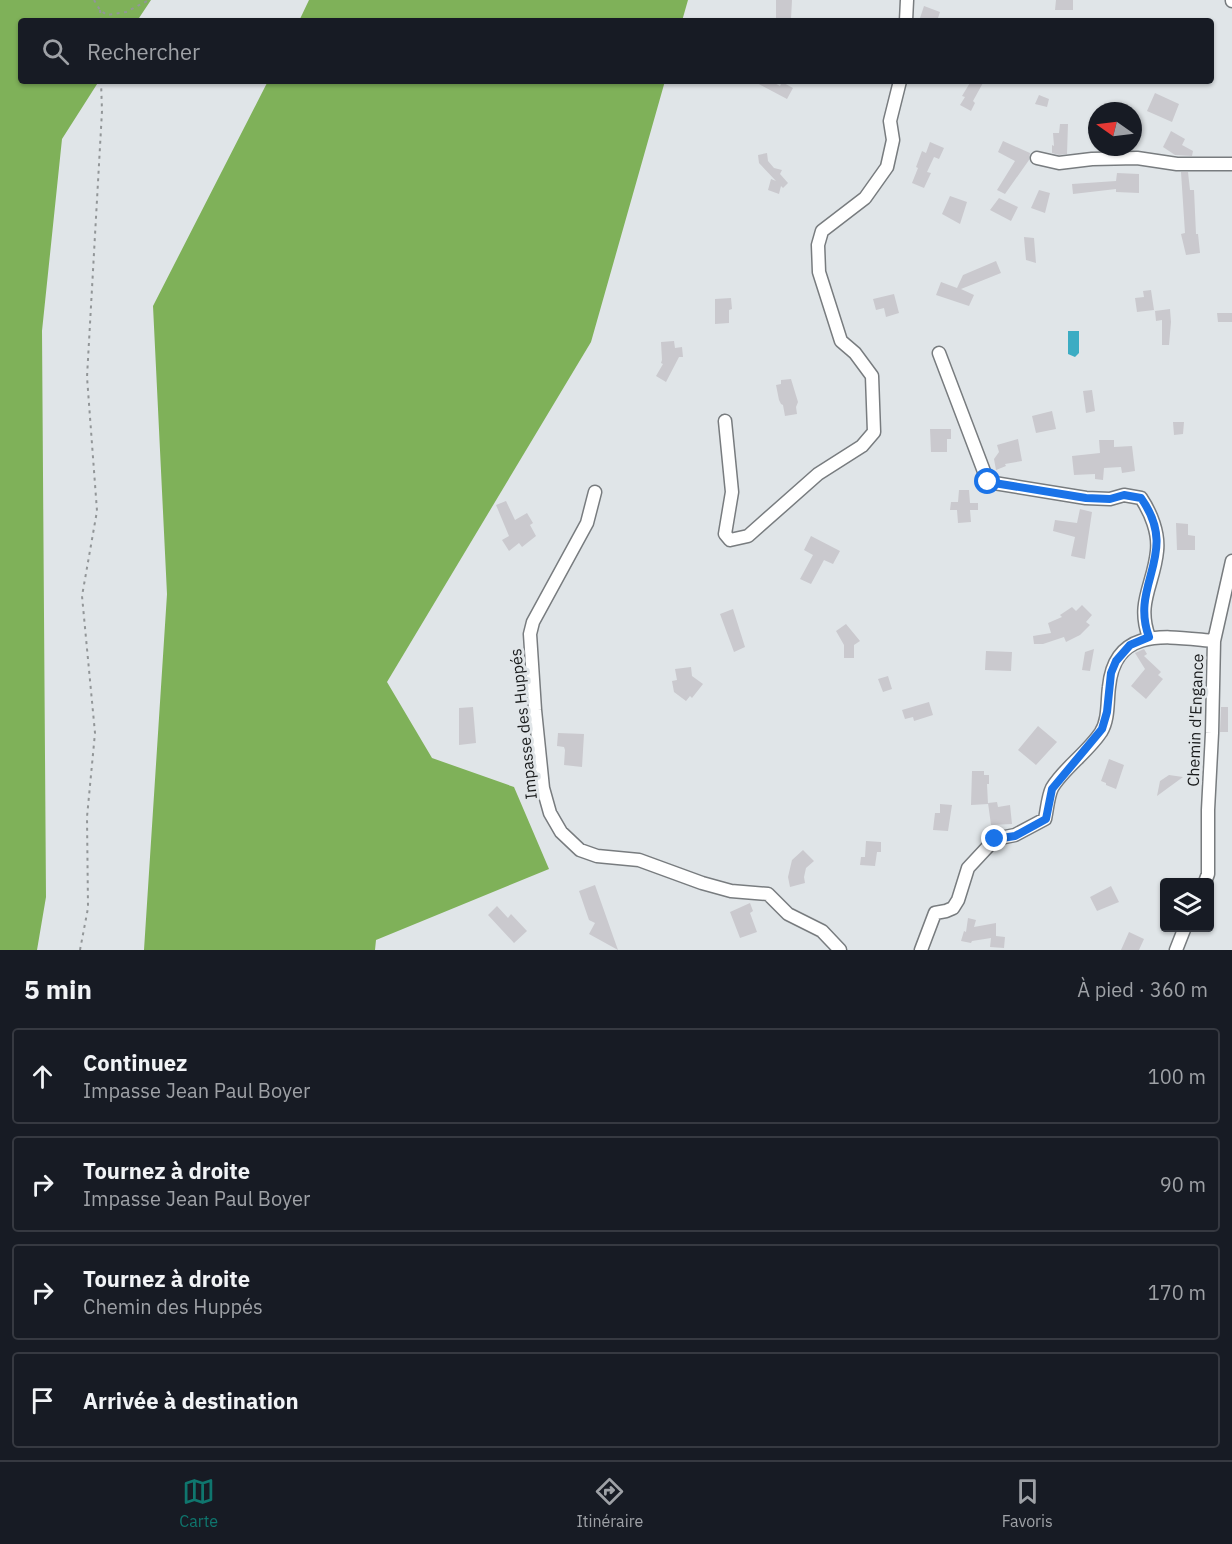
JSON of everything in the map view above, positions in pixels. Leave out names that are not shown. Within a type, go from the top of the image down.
[{"type":"street","points":[[906,18],[907,0]]},
{"type":"street","points":[[725,421],[732,492],[725,534],[730,540],[748,536],[818,474],[862,446],[874,432],[872,376],[855,353],[841,341],[819,272],[818,245],[822,231],[865,198],[887,167],[894,140],[890,121],[899,84]]},
{"type":"street","points":[[1037,158],[1059,163],[1092,159],[1137,158],[1177,164],[1232,164]]},
{"type":"street","points":[[939,353],[988,482],[1086,498],[1110,499],[1124,495],[1141,498],[1150,514],[1157,540],[1157,552],[1144,598],[1143,616],[1149,637]]},
{"type":"street","name":"Impasse des Huppés","points":[[596,492],[587,523],[533,622],[530,634],[543,788],[550,813],[561,832],[580,850],[597,856],[639,860],[731,891],[768,894],[788,914],[822,931],[840,950]]},
{"type":"street","name":"Chemin d'Engance","points":[[1206,878],[1214,641],[1232,561]]},
{"type":"street","points":[[921,950],[934,913],[953,908],[958,900],[968,868],[995,839],[1015,836],[1046,819],[1052,789],[1102,729],[1107,712],[1111,673],[1116,661],[1130,645],[1149,637],[1214,641]]},
{"type":"street","points":[[1176,950],[1183,932]]},
{"type":"path","points":[[94,0],[100,10],[107,15],[126,12],[149,0]]},
{"type":"path","points":[[100,10],[101,18]]},
{"type":"path","points":[[80,950],[88,908],[87,818],[94,733],[82,596],[97,511],[87,377],[102,84]]},
{"type":"green space","points":[[0,0],[151,0],[139,18],[18,18],[18,84],[97,84],[62,139],[42,331],[46,897],[37,950],[0,950]]},
{"type":"green space","points":[[309,0],[688,0],[683,18],[300,18]]},
{"type":"green space","points":[[266,84],[664,84],[591,342],[387,682],[432,758],[514,787],[549,869],[376,940],[375,950],[144,950],[167,594],[153,306]]},
{"type":"water","points":[[1068,331],[1079,331],[1079,353],[1075,357],[1068,354]]},
{"type":"building","points":[[776,0],[792,0],[791,18],[776,18]]},
{"type":"building","points":[[1056,0],[1073,0],[1073,10],[1055,10]]},
{"type":"building","points":[[924,6],[940,12],[938,18],[920,18]]},
{"type":"building","points":[[759,84],[780,86],[786,84],[793,88],[787,99]]},
{"type":"building","points":[[969,84],[982,84],[973,101],[975,103],[971,111],[960,105],[965,97],[962,96]]},
{"type":"building","points":[[1155,93],[1179,104],[1172,122],[1147,111]]},
{"type":"building","points":[[1039,95],[1049,99],[1047,107],[1035,104]]},
{"type":"building","points":[[1060,124],[1068,124],[1067,154],[1059,155],[1052,153],[1052,145],[1054,146],[1053,133],[1059,133]]},
{"type":"building","points":[[1171,131],[1185,139],[1182,145],[1193,151],[1192,156],[1175,155],[1163,147]]},
{"type":"building","points":[[1003,141],[1030,153],[1029,160],[1005,194],[997,190],[1015,161],[998,152]]},
{"type":"building","points":[[930,142],[944,148],[939,159],[934,157],[927,172],[931,173],[924,188],[912,183],[922,151],[926,153]]},
{"type":"building","points":[[767,153],[768,161],[774,168],[782,170],[780,174],[788,183],[783,188],[781,186],[779,194],[768,190],[771,179],[776,181],[759,163],[758,155]]},
{"type":"building","points":[[1181,172],[1188,172],[1190,190],[1194,190],[1196,234],[1198,234],[1200,253],[1186,255],[1181,234],[1185,233]]},
{"type":"building","points":[[1117,173],[1139,174],[1139,193],[1116,192],[1116,189],[1073,194],[1072,184],[1116,181]]},
{"type":"building","points":[[1039,190],[1050,193],[1045,213],[1031,208]]},
{"type":"building","points":[[950,196],[967,202],[960,224],[942,214]]},
{"type":"building","points":[[999,198],[1018,207],[1011,221],[990,210]]},
{"type":"building","points":[[1024,237],[1034,238],[1036,263],[1026,260]]},
{"type":"building","points":[[996,261],[1001,273],[961,289],[974,295],[969,306],[936,295],[941,282],[957,288],[963,275]]},
{"type":"building","points":[[1151,290],[1154,310],[1137,312],[1135,298],[1144,297],[1143,291]]},
{"type":"building","points":[[894,294],[899,313],[886,317],[884,308],[876,310],[873,299]]},
{"type":"building","points":[[731,298],[732,309],[729,310],[729,323],[715,324],[715,299]]},
{"type":"building","points":[[1170,309],[1169,345],[1162,345],[1162,320],[1156,321],[1155,311]]},
{"type":"building","points":[[1217,313],[1232,313],[1232,322],[1218,322]]},
{"type":"building","points":[[674,341],[675,348],[682,347],[683,357],[679,357],[666,382],[656,376],[663,364],[661,363],[661,342]]},
{"type":"building","points":[[791,379],[798,402],[797,414],[785,416],[776,385],[781,384],[781,380]]},
{"type":"building","points":[[1092,390],[1095,411],[1086,413],[1083,391]]},
{"type":"building","points":[[1052,411],[1056,429],[1036,433],[1032,416]]},
{"type":"building","points":[[1173,422],[1184,422],[1183,434],[1174,435]]},
{"type":"building","points":[[930,429],[951,429],[951,439],[947,439],[947,452],[931,452]]},
{"type":"building","points":[[1018,439],[1022,461],[1005,464],[1006,466],[996,470],[994,459],[999,452],[997,445]]},
{"type":"building","points":[[1099,440],[1114,440],[1114,447],[1132,446],[1135,471],[1122,473],[1121,467],[1104,468],[1103,480],[1095,479],[1095,474],[1074,475],[1072,456],[1100,453]]},
{"type":"building","points":[[959,490],[969,490],[970,503],[978,503],[978,510],[970,510],[971,522],[958,523],[957,510],[950,510],[951,502],[958,502]]},
{"type":"building","points":[[506,501],[515,520],[527,513],[533,523],[530,525],[536,536],[522,547],[519,543],[509,551],[502,540],[509,536],[496,505]]},
{"type":"building","points":[[1080,509],[1092,512],[1085,559],[1071,556],[1075,537],[1053,531],[1055,520],[1077,523]]},
{"type":"building","points":[[1176,523],[1188,524],[1188,535],[1195,536],[1195,550],[1177,550]]},
{"type":"building","points":[[811,536],[840,551],[833,564],[824,560],[811,584],[800,579],[813,555],[804,550]]},
{"type":"building","points":[[1082,605],[1092,615],[1086,622],[1090,625],[1080,635],[1066,642],[1064,637],[1043,644],[1034,644],[1033,636],[1051,633],[1048,623],[1062,617],[1060,615],[1072,607],[1076,611]]},
{"type":"building","points":[[733,609],[745,647],[734,652],[720,614]]},
{"type":"building","points":[[846,624],[860,641],[854,645],[854,658],[844,658],[844,645],[836,631]]},
{"type":"building","points":[[1094,649],[1090,671],[1082,670],[1085,652]]},
{"type":"building","points":[[1144,649],[1147,654],[1144,656],[1161,672],[1158,675],[1163,679],[1146,699],[1131,686],[1145,669],[1135,653]]},
{"type":"building","points":[[986,651],[1012,652],[1011,671],[985,670]]},
{"type":"building","points":[[691,667],[692,676],[703,684],[692,698],[690,696],[686,701],[674,692],[672,681],[677,680],[675,669]]},
{"type":"building","points":[[888,676],[892,689],[883,692],[878,679]]},
{"type":"building","points":[[929,702],[933,715],[914,721],[913,717],[905,719],[902,710]]},
{"type":"building","points":[[473,707],[476,743],[459,745],[459,708]]},
{"type":"building","points":[[1221,707],[1228,707],[1228,732],[1220,732]]},
{"type":"building","points":[[1038,726],[1057,742],[1036,765],[1018,750]]},
{"type":"building","points":[[558,733],[584,734],[582,767],[564,765],[565,750],[564,747],[557,746]]},
{"type":"building","points":[[1109,759],[1124,765],[1116,789],[1101,781]]},
{"type":"building","points":[[972,771],[984,771],[984,775],[989,775],[988,804],[971,805]]},
{"type":"building","points":[[1169,775],[1183,777],[1157,796],[1160,781]]},
{"type":"building","points":[[997,802],[998,807],[1010,805],[1012,824],[991,825],[988,803]]},
{"type":"building","points":[[940,804],[952,805],[948,831],[933,830],[935,813],[940,813]]},
{"type":"building","points":[[866,841],[881,842],[881,852],[877,852],[875,866],[860,865],[861,857],[865,857]]},
{"type":"building","points":[[803,850],[814,861],[806,868],[805,883],[790,887],[788,877],[792,860]]},
{"type":"building","points":[[595,885],[618,950],[589,934],[595,923],[589,920],[579,891]]},
{"type":"building","points":[[1111,886],[1119,902],[1097,911],[1090,897]]},
{"type":"building","points":[[750,903],[753,911],[750,913],[757,932],[740,938],[730,912]]},
{"type":"building","points":[[497,906],[508,918],[511,914],[527,931],[514,943],[488,915]]},
{"type":"building","points":[[968,918],[976,920],[974,927],[996,923],[996,936],[1005,937],[1004,948],[990,947],[991,938],[971,943],[961,941],[964,931],[966,932]]},
{"type":"building","points":[[1129,932],[1144,939],[1139,950],[1121,950]]},
{"type":"route","points":[[988,482],[1086,498],[1110,499],[1124,495],[1141,498],[1150,514],[1157,540],[1157,552],[1144,598],[1143,616],[1149,637],[1130,645],[1116,661],[1111,673],[1107,712],[1102,729],[1052,789],[1046,819],[1015,836],[995,839]]}]
